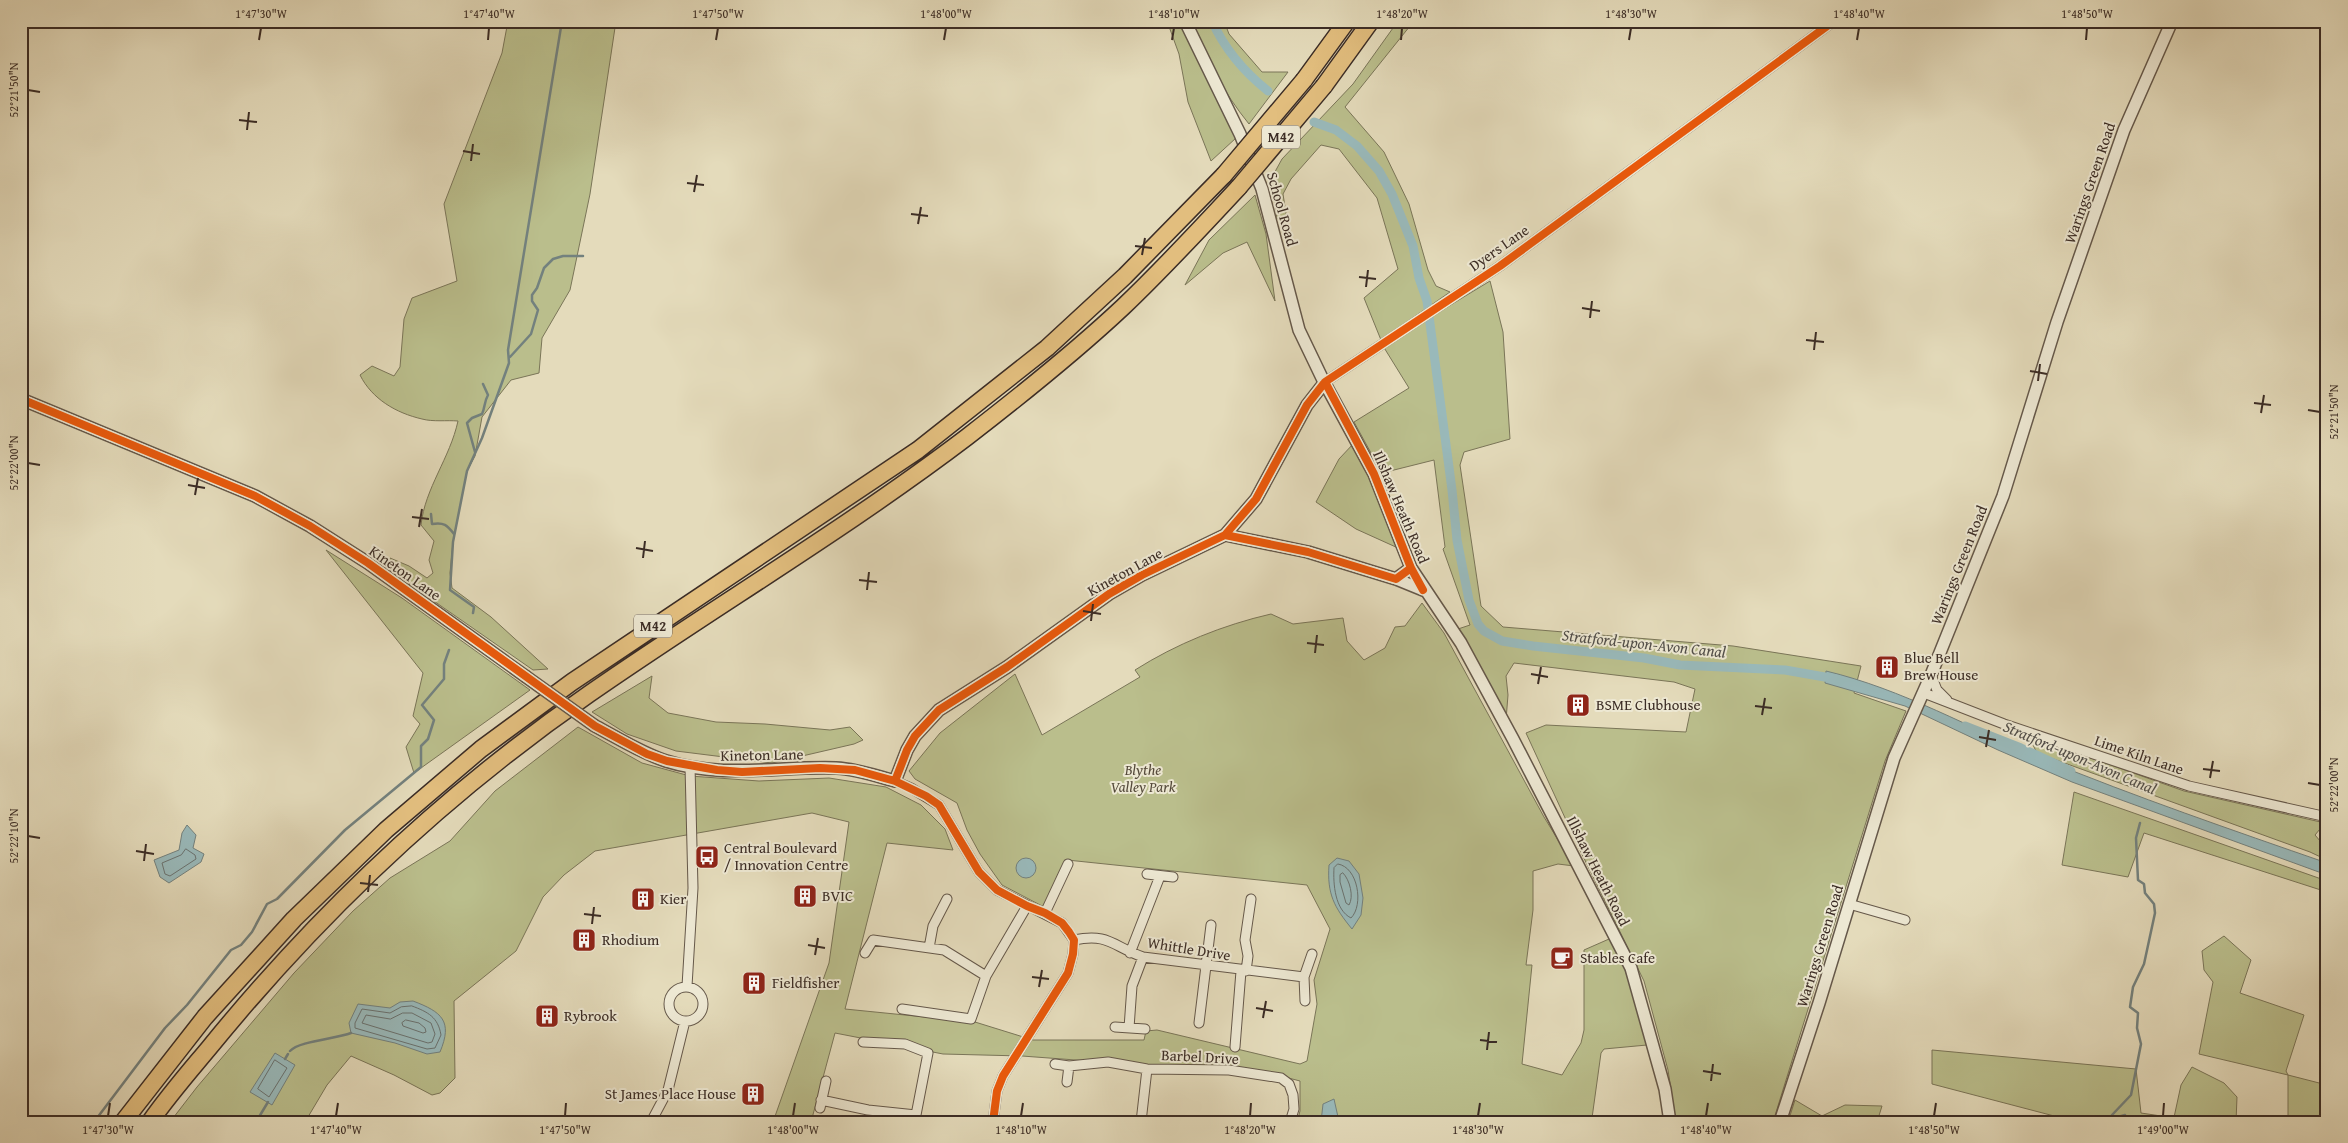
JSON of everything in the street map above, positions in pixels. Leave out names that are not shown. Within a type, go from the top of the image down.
[{"type":"highway","name":"M42","points":[[123,1122],[205,1017],[294,919],[386,830],[481,749],[572,682],[918,450],[1047,348],[1126,276],[1224,175],[1304,80],[1347,21]]},
{"type":"highway","name":"M42","points":[[150,1122],[246,1003],[322,919],[385,857],[492,767],[586,696],[855,516],[966,438],[1046,374],[1122,307],[1239,187],[1324,86],[1370,21]]},
{"type":"street","name":"School Road","points":[[1185,21],[1240,134],[1262,189],[1299,330],[1325,382]]},
{"type":"street","name":"Dyers Lane","points":[[1225,535],[1256,499],[1307,405],[1325,382],[1414,321],[1500,266],[1834,21]]},
{"type":"street","name":"Warings Green Road","points":[[1780,1122],[1799,1069],[1894,758],[1922,697],[2003,496],[2057,322],[2124,130],[2172,21]]},
{"type":"street","name":"Illshaw Heath Road","points":[[1325,382],[1374,474],[1411,568],[1424,590],[1455,633],[1631,968],[1666,1089],[1670,1122]]},
{"type":"street","name":"Kineton Lane","points":[[21,399],[255,496],[279,509],[368,563],[595,726],[647,754],[667,762],[742,772],[838,768],[855,770],[895,781],[907,750],[915,736],[939,710],[1014,662],[1109,594],[1142,575],[1225,535]]},
{"type":"street","points":[[1225,535],[1308,552],[1424,590]]},
{"type":"street","points":[[1396,580],[1411,568]]},
{"type":"street","points":[[1931,675],[1937,690],[1947,701]]},
{"type":"street","name":"Lime Kiln Lane","points":[[1922,697],[1947,701],[2004,724],[2189,786],[2327,816]]},
{"type":"street","points":[[687,986],[693,888],[690,766]]},
{"type":"street","points":[[895,781],[919,792],[939,805],[979,872],[997,890],[1062,923],[1074,940],[1073,954],[1068,973],[1003,1076],[997,1090],[993,1122]]},
{"type":"street","points":[[1045,913],[1068,864]]},
{"type":"street","points":[[1147,874],[1173,877]]},
{"type":"street","points":[[1130,953],[1160,876]]},
{"type":"street","points":[[929,948],[933,926],[947,899]]},
{"type":"street","points":[[1235,1047],[1243,971],[1248,956],[1245,940],[1251,899]]},
{"type":"street","points":[[1849,904],[1906,920]]},
{"type":"street","points":[[902,1009],[971,1019],[986,976],[1027,906]]},
{"type":"street","points":[[1199,1023],[1211,925]]},
{"type":"street","name":"Whittle Drive","points":[[1074,940],[1091,937],[1106,939],[1143,958],[1304,977]]},
{"type":"street","points":[[865,953],[873,940],[944,950],[986,976]]},
{"type":"street","points":[[1305,1000],[1304,977],[1312,954]]},
{"type":"street","points":[[1129,1028],[1132,986],[1143,958]]},
{"type":"street","points":[[687,986],[699,992],[703,1006],[700,1014],[694,1019],[685,1021],[674,1016],[669,1004],[674,992],[687,986]]},
{"type":"street","points":[[651,1122],[668,1090],[676,1068],[685,1021]]},
{"type":"street","points":[[1115,1027],[1145,1029]]},
{"type":"street","points":[[826,1081],[821,1104],[917,1118],[928,1053],[905,1044],[863,1042]]},
{"type":"street","name":"Barbel Drive","points":[[1055,1064],[1069,1066],[1108,1062],[1147,1069],[1228,1070],[1281,1078],[1289,1084],[1293,1096],[1294,1109],[1290,1122]]},
{"type":"street","points":[[1067,1082],[1069,1066]]},
{"type":"street","points":[[1141,1122],[1147,1069]]},
{"type":"green space","points":[[508,21],[616,21],[590,194],[570,290],[542,338],[539,373],[511,380],[482,417],[475,456],[467,471],[453,542],[450,573],[452,588],[491,617],[548,669],[533,670],[395,574],[388,566],[390,558],[409,566],[427,578],[433,573],[429,560],[434,541],[421,525],[423,511],[458,421],[426,420],[394,409],[371,391],[360,375],[372,366],[394,376],[400,367],[404,319],[412,298],[457,281],[444,204],[502,53]]},
{"type":"green space","points":[[1167,21],[1181,21],[1236,138],[1211,161],[1188,102],[1179,54]]},
{"type":"green space","points":[[1189,21],[1224,21],[1229,34],[1262,72],[1288,72],[1249,124],[1231,100]]},
{"type":"green space","points":[[1398,21],[1414,21],[1345,107],[1384,152],[1409,204],[1428,270],[1436,286],[1450,292],[1381,340],[1364,298],[1398,269],[1377,198],[1339,149],[1321,145],[1291,179],[1283,194],[1289,233],[1277,218],[1271,179],[1282,159],[1353,84]]},
{"type":"green space","points":[[1255,195],[1266,234],[1275,301],[1247,242],[1223,253],[1185,285],[1209,240]]},
{"type":"green space","points":[[1490,281],[1503,332],[1510,439],[1464,452],[1460,465],[1481,606],[1503,627],[1733,646],[1861,666],[1854,693],[1906,711],[1885,761],[1773,1122],[1676,1122],[1668,1070],[1644,981],[1578,846],[1526,733],[1546,725],[1686,732],[1695,689],[1674,682],[1514,663],[1506,676],[1508,695],[1506,720],[1458,629],[1470,625],[1443,549],[1445,547],[1434,460],[1382,473],[1354,422],[1409,388],[1383,346]]},
{"type":"green space","points":[[1354,443],[1370,475],[1398,548],[1356,529],[1316,502],[1339,459]]},
{"type":"green space","points":[[326,550],[402,598],[530,690],[414,773],[406,747],[420,724],[413,716],[423,673]]},
{"type":"green space","name":"Blythe Valley Park","points":[[1422,603],[1444,633],[1544,817],[1574,866],[1558,864],[1533,871],[1533,910],[1526,965],[1532,965],[1522,1064],[1562,1075],[1581,1043],[1584,1030],[1584,950],[1609,939],[1620,955],[1647,1035],[1647,1045],[1604,1049],[1601,1053],[1592,1118],[1573,1120],[1573,1122],[1297,1122],[1300,1111],[1300,1081],[1277,1075],[1022,1056],[943,1054],[835,1033],[811,1122],[773,1122],[829,963],[849,822],[812,813],[595,851],[564,875],[543,897],[516,951],[454,1001],[455,1078],[440,1093],[432,1095],[394,1075],[351,1056],[327,1085],[305,1122],[170,1122],[197,1087],[294,973],[353,911],[390,878],[450,841],[495,791],[578,727],[642,763],[690,776],[759,781],[829,778],[886,787],[921,805],[945,829],[953,850],[887,843],[845,1009],[975,1022],[1033,1040],[1144,1040],[1146,1031],[1157,1030],[1300,1064],[1307,1061],[1317,1004],[1314,980],[1330,929],[1307,885],[1067,860],[1044,907],[1002,885],[980,854],[967,830],[957,803],[915,779],[909,771],[940,733],[1015,674],[1042,735],[1140,677],[1135,670],[1200,636],[1253,618],[1271,614],[1293,624],[1343,618],[1347,641],[1364,660],[1385,648],[1395,627],[1405,626]]},
{"type":"green space","points":[[652,676],[649,698],[668,713],[716,722],[830,730],[850,727],[863,740],[854,744],[772,763],[676,751],[627,734],[592,712]]},
{"type":"green space","points":[[2031,741],[2043,741],[2184,791],[2325,823],[2315,835],[2327,849],[2327,860],[2310,852],[2037,753]]},
{"type":"green space","points":[[2074,792],[2327,881],[2327,892],[2144,833],[2128,877],[2062,865]]},
{"type":"green space","points":[[2224,936],[2251,960],[2240,993],[2304,1015],[2286,1071],[2288,1075],[2199,1054],[2213,982],[2204,970],[2202,951]]},
{"type":"green space","points":[[1932,1050],[2136,1069],[2141,1113],[2161,1116],[2161,1122],[2077,1122],[1932,1084]]},
{"type":"green space","points":[[2192,1067],[2224,1083],[2237,1097],[2236,1122],[2173,1122],[2181,1085]]},
{"type":"green space","points":[[2288,1075],[2327,1085],[2327,1122],[2288,1122]]},
{"type":"green space","points":[[1795,1100],[1822,1116],[1845,1105],[1882,1106],[1877,1122],[1788,1122]]},
{"type":"water","points":[[1826,671],[1882,688],[1936,710],[2043,759],[2113,787],[2327,863],[2327,875],[2072,782],[1998,750],[1905,706],[1825,683]]},
{"type":"water","points":[[187,825],[196,835],[193,848],[204,854],[201,862],[169,883],[160,877],[154,860],[179,850],[182,833]]},
{"type":"water","points":[[1026,858],[1033,861],[1036,868],[1033,875],[1026,878],[1019,875],[1016,868],[1019,861]]},
{"type":"water","points":[[1337,858],[1349,861],[1359,874],[1363,898],[1361,915],[1352,929],[1336,907],[1329,884],[1329,865]]},
{"type":"water","points":[[413,1001],[431,1009],[442,1019],[445,1025],[445,1032],[440,1052],[427,1054],[395,1043],[351,1033],[349,1023],[358,1004],[390,1008],[400,1002]]},
{"type":"water","points":[[275,1053],[295,1065],[272,1105],[250,1092]]},
{"type":"water","points":[[1334,1099],[1338,1117],[1336,1122],[1321,1122],[1323,1104]]},
{"type":"waterway","points":[[473,613],[474,607],[450,590],[453,542],[467,471],[482,438],[509,363],[508,350],[562,21]]},
{"type":"waterway","name":"Stratford-upon-Avon Canal","points":[[1212,21],[1235,59],[1268,91]]},
{"type":"waterway","name":"Stratford-upon-Avon Canal","points":[[1314,122],[1336,130],[1357,146],[1379,171],[1392,194],[1413,246],[1419,278],[1427,301],[1457,540],[1469,600],[1478,624],[1484,631],[1502,641],[1533,646],[1644,658],[1680,665],[1785,670],[1836,679]]},
{"type":"waterway","points":[[510,357],[531,334],[538,310],[532,301],[532,295],[537,288],[544,268],[553,259],[563,256],[583,256]]},
{"type":"waterway","points":[[475,452],[467,423],[483,412],[488,395],[483,384]]},
{"type":"waterway","points":[[431,514],[432,524],[440,523],[445,525],[454,534]]},
{"type":"waterway","points":[[94,1122],[165,1028],[187,1005],[231,950],[241,945],[252,932],[267,904],[277,899],[345,830],[421,767],[421,746],[428,739],[434,720],[422,705],[444,679],[444,664],[449,650]]},
{"type":"waterway","name":"Stratford-upon-Avon Canal","points":[[1965,726],[2021,748],[2071,771]]},
{"type":"waterway","points":[[2126,1122],[2125,1115],[2114,1118],[2112,1115],[2131,1095],[2141,1044],[2137,1028],[2138,1013],[2130,1007],[2133,987],[2144,964],[2155,913],[2154,904],[2145,893],[2144,884],[2138,880],[2136,838],[2140,823]]},
{"type":"waterway","points":[[290,1051],[309,1042],[351,1033]]},
{"type":"waterway","points":[[285,1059],[288,1054]]},
{"type":"waterway","points":[[256,1122],[268,1102]]},
{"type":"cycle path","points":[[1225,535],[1256,499],[1307,405],[1325,382],[1500,266],[1834,21]]},
{"type":"cycle path","points":[[1325,382],[1374,474],[1411,568],[1423,590]]},
{"type":"cycle path","points":[[21,399],[255,496],[310,526],[368,563],[595,726],[647,754],[667,761],[717,770],[742,772],[820,768],[855,770],[895,781],[926,796],[939,805],[979,872],[997,890],[1062,923],[1074,940],[1073,954],[1068,973],[1003,1076],[997,1091],[993,1122]]},
{"type":"cycle path","points":[[895,781],[907,750],[915,736],[939,710],[1007,667],[1109,594],[1142,575],[1225,535],[1308,552],[1396,579],[1411,568]]},
{"type":"place","name":"Blue Bell Brew House","points":[[1887,667]]},
{"type":"place","name":"BSME Clubhouse","points":[[1578,705]]},
{"type":"place","name":"Central Boulevard / Innovation Centre","points":[[707,857]]},
{"type":"place","name":"BVIC","points":[[805,896]]},
{"type":"place","name":"Kier","points":[[643,899]]},
{"type":"place","name":"Rhodium","points":[[584,940]]},
{"type":"place","name":"Stables Cafe","points":[[1562,958]]},
{"type":"place","name":"Fieldfisher","points":[[754,983]]},
{"type":"place","name":"Rybrook","points":[[547,1016]]},
{"type":"place","name":"St James Place House","points":[[753,1094]]}]
